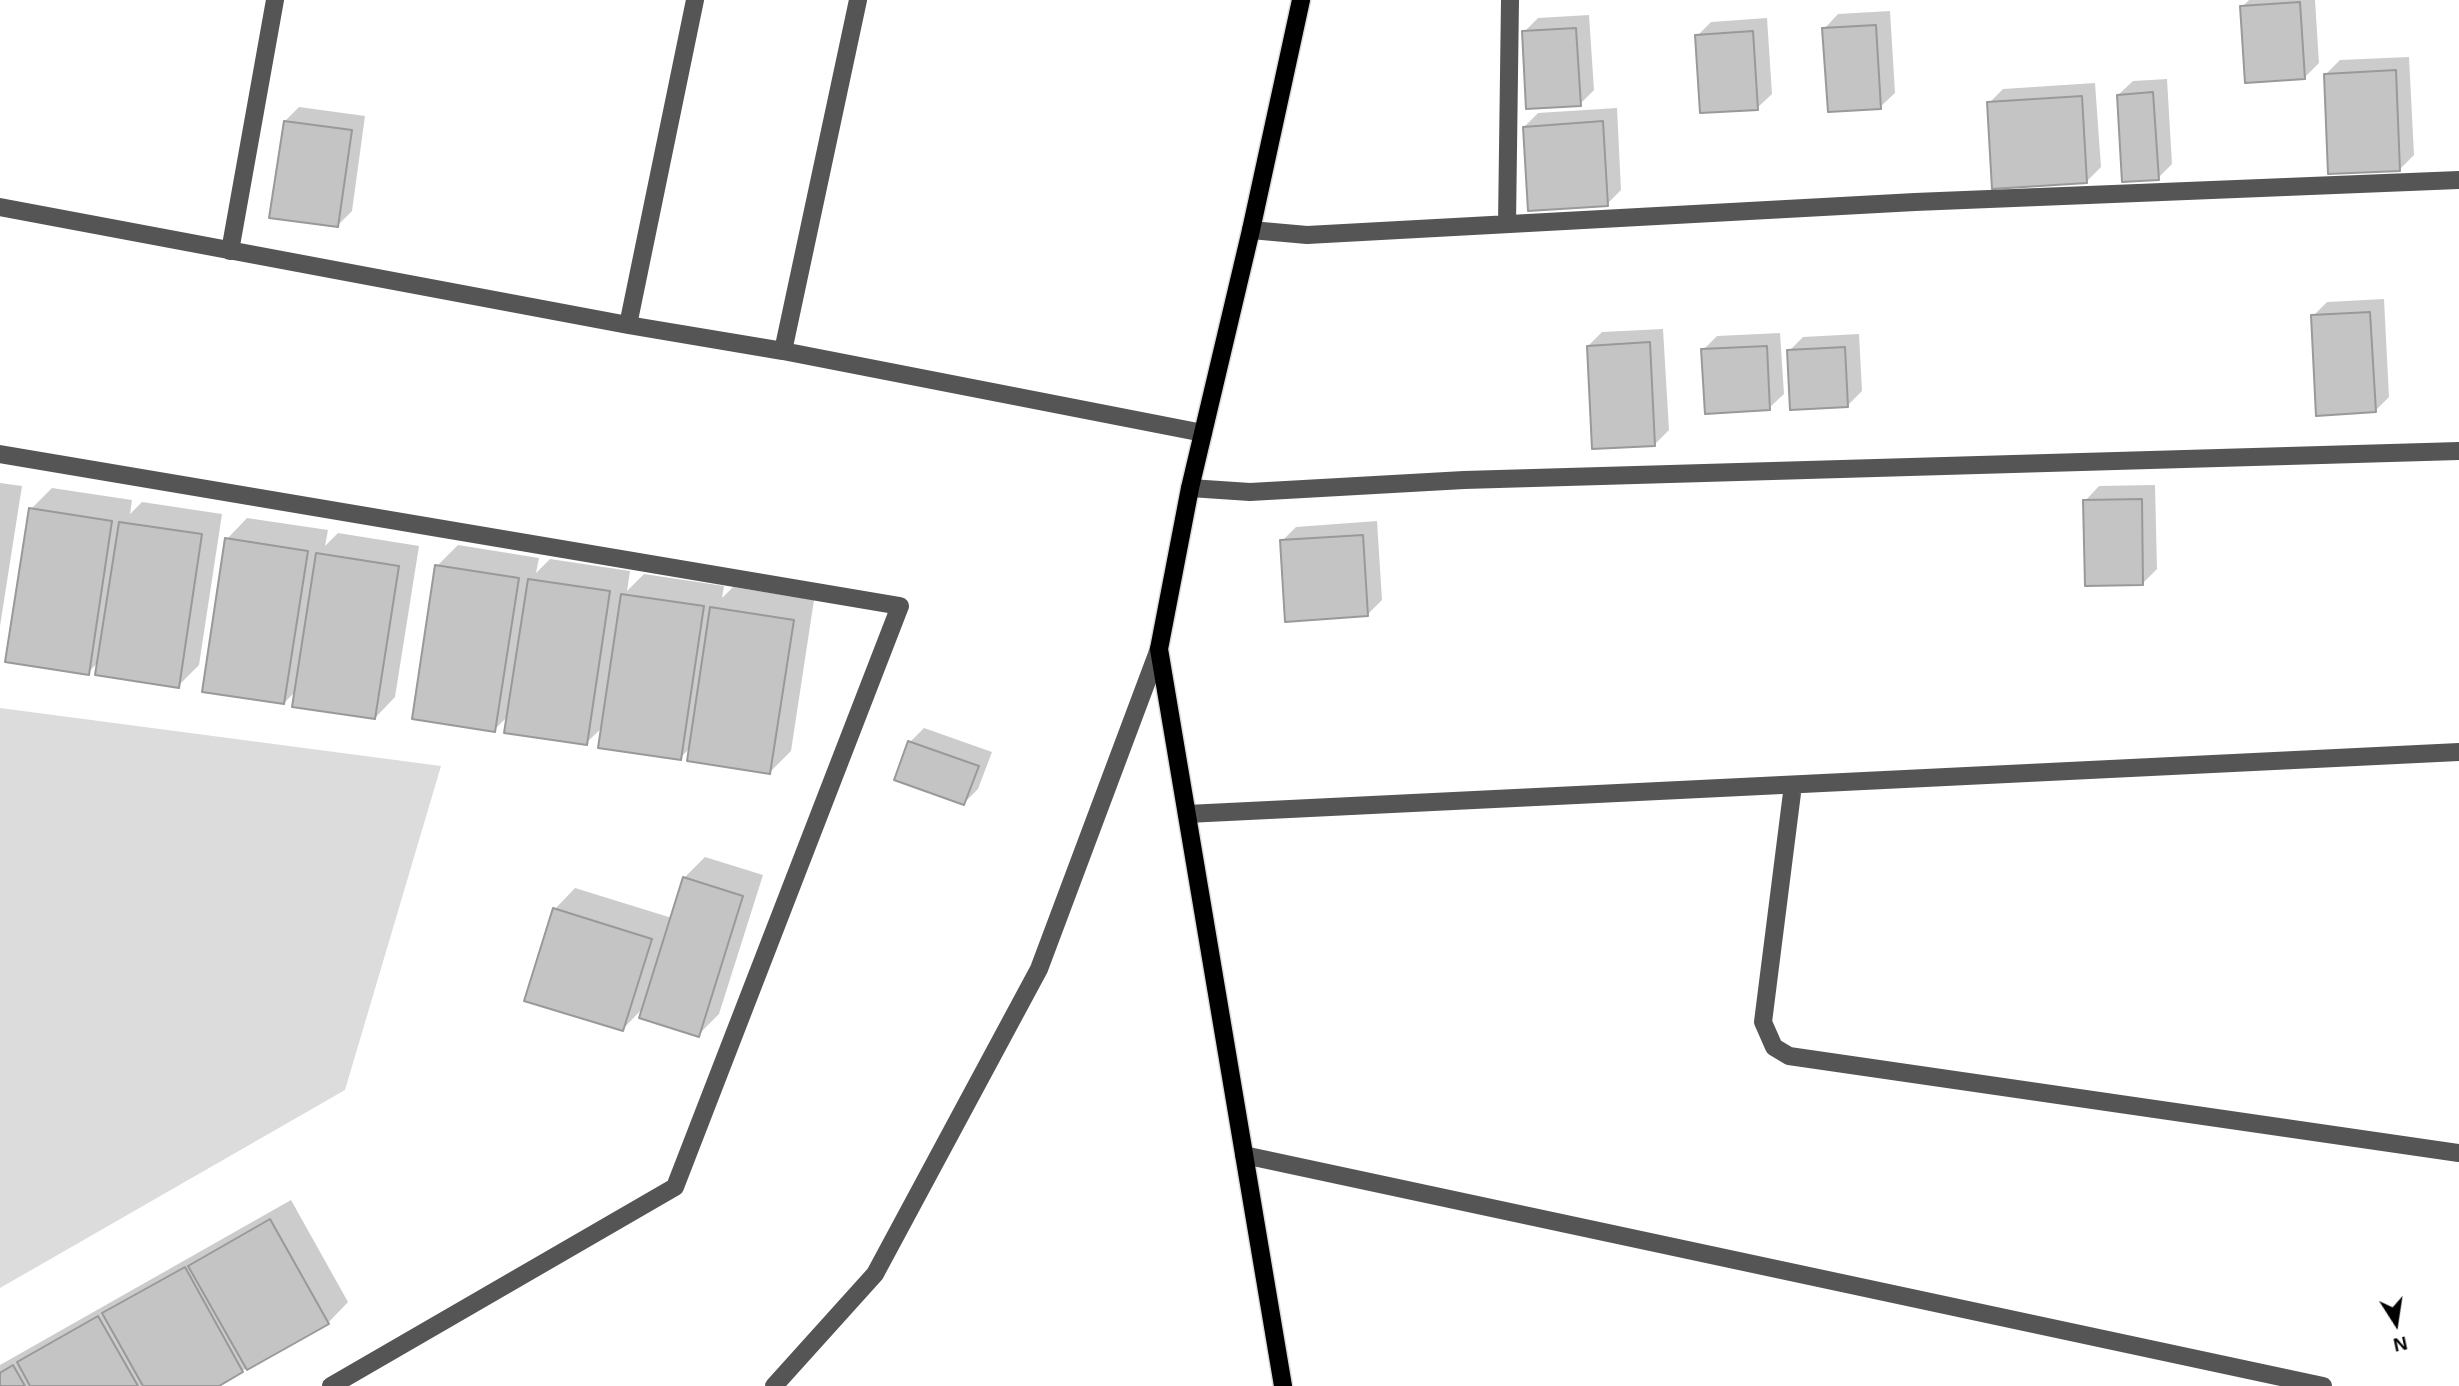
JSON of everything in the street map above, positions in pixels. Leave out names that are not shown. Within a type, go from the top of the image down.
[{"type":"main road","points":[[1283,1386],[1159,649],[1190,488],[1251,230],[1301,0]]},
{"type":"street","points":[[230,251],[275,0]]},
{"type":"street","points":[[628,325],[695,0]]},
{"type":"street","points":[[783,351],[858,0]]},
{"type":"street","points":[[1507,224],[1510,0]]},
{"type":"street","points":[[1251,230],[1307,235],[1915,202],[2459,180]]},
{"type":"street","points":[[0,207],[628,325],[783,351],[1203,433]]},
{"type":"street","points":[[1190,488],[1250,492],[1464,480],[2459,452]]},
{"type":"street","points":[[0,454],[900,606],[675,1187],[331,1386]]},
{"type":"street","points":[[774,1386],[875,1274],[1040,970],[1159,649]]},
{"type":"street","points":[[1186,814],[2459,752]]},
{"type":"street","points":[[1793,785],[1763,1022],[1774,1047],[1789,1056],[2459,1153]]},
{"type":"street","points":[[1244,1155],[2323,1386]]},
{"type":"shaded area","points":[[0,708],[441,766],[345,1090],[0,1288]]},
{"type":"building","points":[[2300,2],[2305,79],[2245,83],[2240,6]]},
{"type":"building","points":[[1876,25],[1881,109],[1828,112],[1822,28]]},
{"type":"building","points":[[1576,28],[1581,106],[1526,109],[1522,31]]},
{"type":"building","points":[[1753,31],[1758,110],[1700,113],[1695,35]]},
{"type":"building","points":[[2396,70],[2400,171],[2328,174],[2324,74]]},
{"type":"building","points":[[2153,92],[2159,180],[2122,182],[2117,95]]},
{"type":"building","points":[[2082,96],[2087,183],[1992,189],[1987,102]]},
{"type":"building","points":[[284,121],[352,130],[338,227],[269,218]]},
{"type":"building","points":[[1603,121],[1608,206],[1528,211],[1523,127]]},
{"type":"building","points":[[2370,312],[2376,412],[2316,416],[2311,315]]},
{"type":"building","points":[[1650,342],[1655,446],[1592,449],[1587,346]]},
{"type":"building","points":[[1767,346],[1770,410],[1705,414],[1701,349]]},
{"type":"building","points":[[1845,347],[1848,407],[1790,410],[1787,350]]},
{"type":"building","points":[[2142,499],[2143,585],[2085,586],[2083,500]]},
{"type":"building","points":[[29,508],[112,521],[89,675],[5,662]]},
{"type":"building","points":[[119,522],[202,534],[179,688],[95,675]]},
{"type":"building","points":[[1363,535],[1368,616],[1285,622],[1280,540]]},
{"type":"building","points":[[225,538],[308,551],[284,704],[202,692]]},
{"type":"building","points":[[316,553],[399,566],[375,719],[292,707]]},
{"type":"building","points":[[435,565],[519,578],[495,732],[412,719]]},
{"type":"building","points":[[528,579],[610,591],[587,745],[504,733]]},
{"type":"building","points":[[621,594],[704,606],[681,760],[598,748]]},
{"type":"building","points":[[710,607],[794,620],[770,774],[687,761]]},
{"type":"building","points":[[908,741],[979,766],[964,805],[894,780]]},
{"type":"building","points":[[683,877],[743,896],[699,1037],[639,1018]]},
{"type":"building","points":[[553,908],[652,939],[623,1031],[524,1001]]},
{"type":"building","points":[[270,1219],[329,1324],[247,1370],[188,1266]]},
{"type":"building","points":[[185,1267],[243,1372],[219,1386],[143,1386],[102,1313]]},
{"type":"building","points":[[98,1316],[138,1386],[30,1386],[17,1362]]},
{"type":"building","points":[[13,1365],[25,1386],[0,1386],[0,1373]]}]
